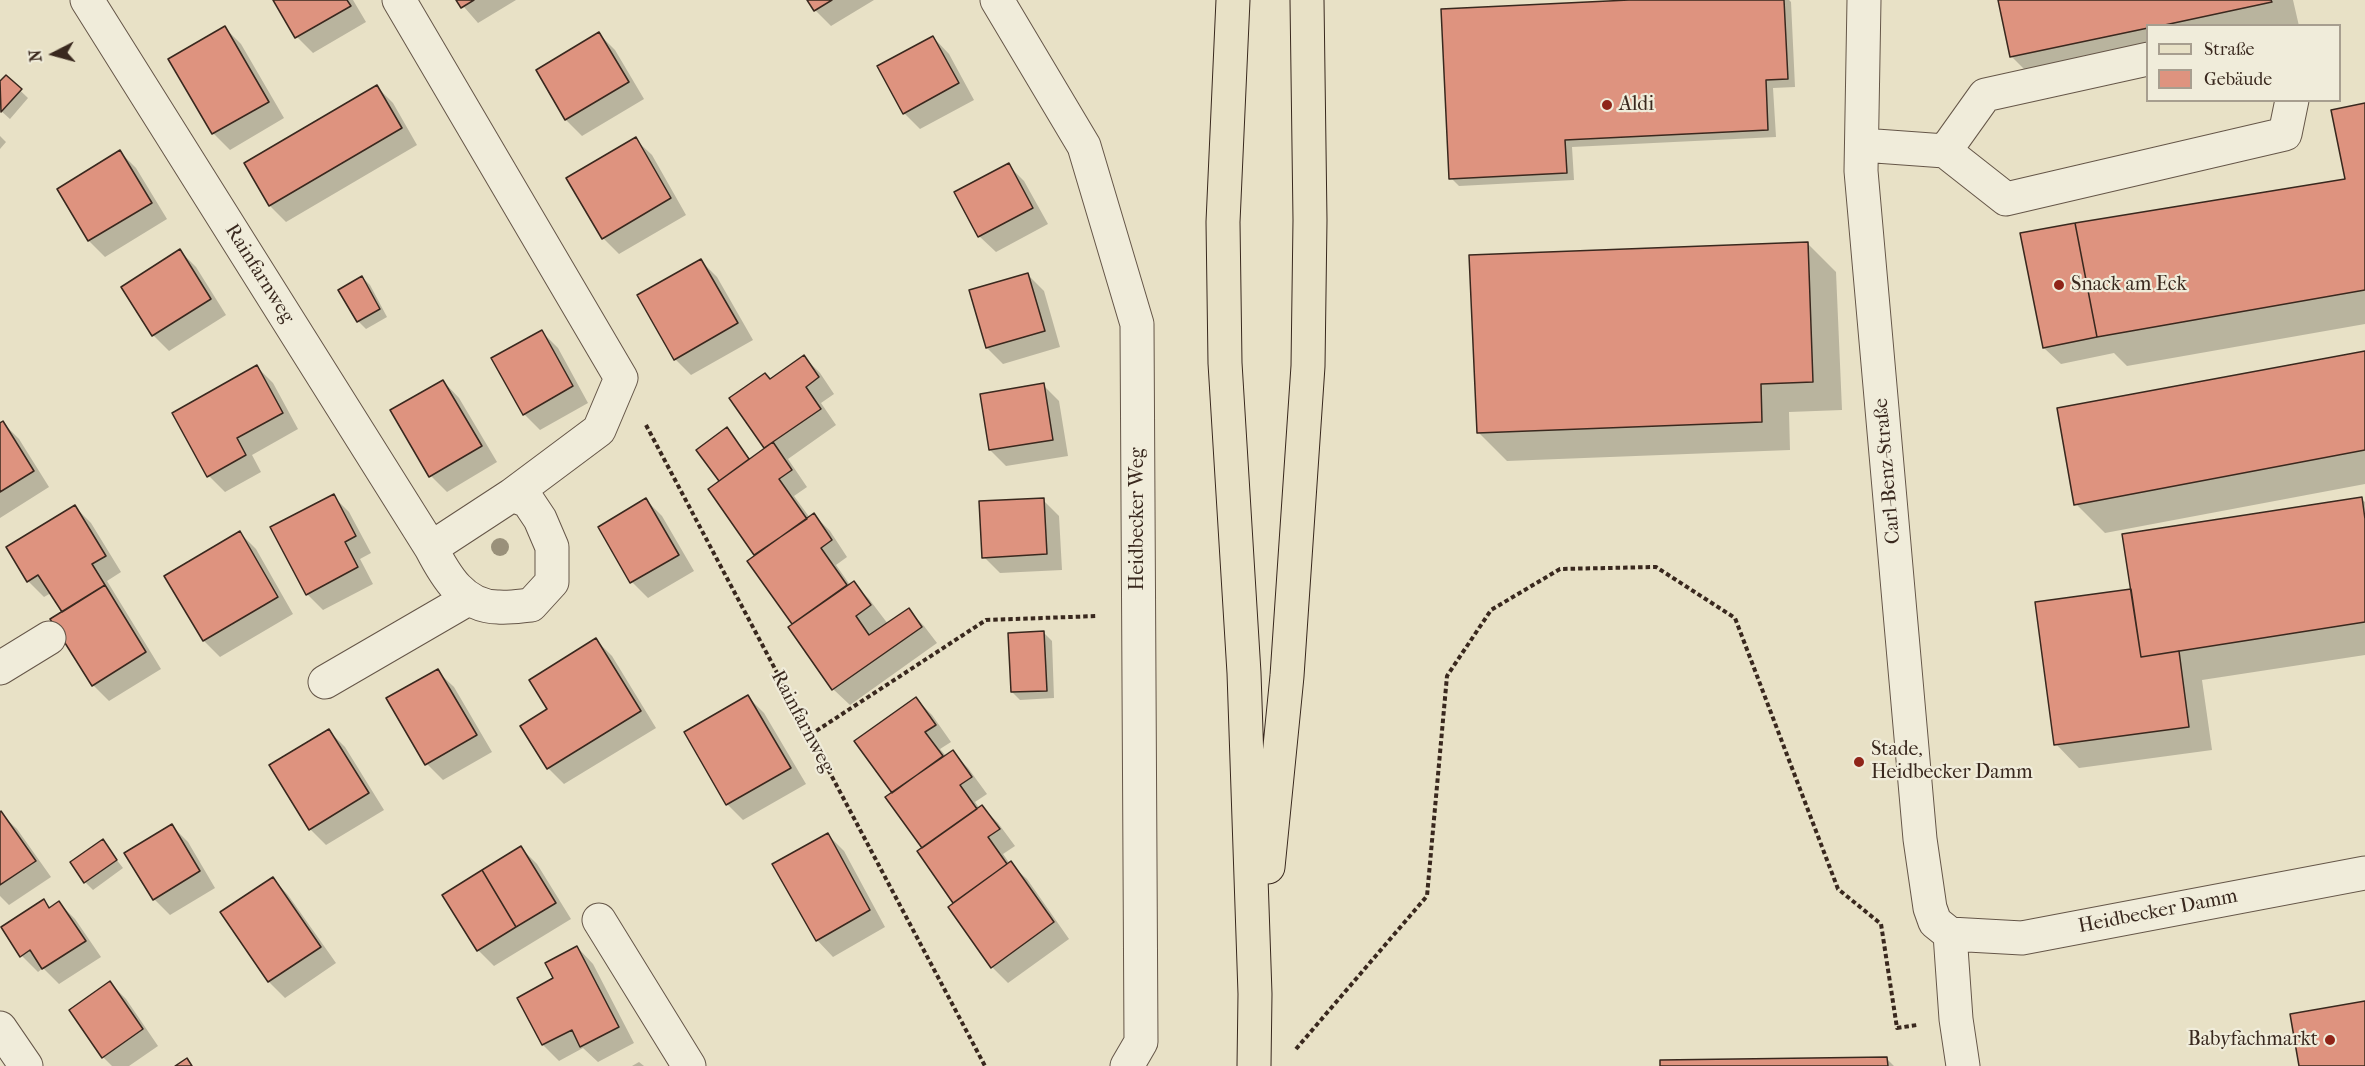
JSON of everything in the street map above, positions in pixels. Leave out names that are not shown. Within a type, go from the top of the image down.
[{"type":"main road","points":[[1233,0],[1223,222],[1225,363],[1244,673],[1255,994],[1254,1066]]},
{"type":"main road","points":[[1255,994],[1287,676],[1308,366],[1310,220],[1307,0]]},
{"type":"street","name":"Rainfarnweg","points":[[87,0],[431,548],[446,577],[468,599],[495,608],[531,605],[552,582],[552,547],[540,519],[528,501],[512,495]]},
{"type":"street","points":[[399,0],[621,378],[599,430],[512,495],[431,548]]},
{"type":"street","name":"Heidbecker Weg","points":[[997,0],[1084,146],[1137,324],[1141,1042],[1127,1066]]},
{"type":"street","name":"Carl-Benz-Straße","points":[[1864,0],[1861,171],[1920,839],[1930,908],[1935,922],[1950,934]]},
{"type":"street","points":[[1945,151],[1985,95],[2146,59]]},
{"type":"street","points":[[1862,146],[1945,151],[2006,199],[2285,134],[2292,102]]},
{"type":"street","points":[[325,682],[468,599]]},
{"type":"street","points":[[0,668],[49,638]]},
{"type":"street","name":"Heidbecker Damm","points":[[1950,934],[2022,938],[2365,873]]},
{"type":"street","points":[[599,920],[689,1066]]},
{"type":"street","points":[[1950,934],[1956,1019],[1963,1066]]},
{"type":"street","points":[[0,1028],[26,1066]]},
{"type":"path","name":"Rainfarnweg","points":[[621,378],[984,1066]]},
{"type":"path","points":[[1289,1057],[1427,896],[1447,676],[1491,610],[1560,569],[1656,567],[1735,618],[1838,889],[1881,924],[1897,1028],[1956,1019]]},
{"type":"path","points":[[810,735],[986,620],[1139,615]]},
{"type":"building","points":[[273,0],[347,0],[351,6],[295,38]]},
{"type":"building","points":[[456,0],[474,0],[461,8]]},
{"type":"building","points":[[807,0],[832,0],[814,11]]},
{"type":"building","name":"Aldi","points":[[1629,0],[1784,0],[1788,79],[1766,80],[1768,130],[1565,140],[1567,173],[1449,179],[1441,9]]},
{"type":"building","points":[[1998,0],[2271,0],[2272,2],[2169,24],[2146,24],[2146,28],[2010,57]]},
{"type":"building","points":[[225,26],[269,102],[212,134],[168,59]]},
{"type":"building","points":[[599,32],[629,82],[565,120],[536,70]]},
{"type":"building","points":[[933,36],[959,83],[903,114],[877,66]]},
{"type":"building","points":[[6,75],[22,89],[1,112],[0,81]]},
{"type":"building","points":[[377,85],[402,128],[269,206],[244,163]]},
{"type":"building","points":[[2365,103],[2365,290],[2097,337],[2075,223],[2345,179],[2331,110]]},
{"type":"building","points":[[636,137],[671,198],[602,239],[566,178]]},
{"type":"building","points":[[120,150],[152,203],[88,241],[57,189]]},
{"type":"building","points":[[1009,163],[1033,208],[978,237],[954,192]]},
{"type":"building","name":"Snack am Eck","points":[[2075,223],[2097,337],[2043,348],[2020,233]]},
{"type":"building","points":[[1808,242],[1813,382],[1761,384],[1762,422],[1477,433],[1469,255]]},
{"type":"building","points":[[180,249],[211,299],[152,336],[121,287]]},
{"type":"building","points":[[701,259],[738,323],[674,360],[637,295]]},
{"type":"building","points":[[1028,273],[1045,331],[986,348],[969,290]]},
{"type":"building","points":[[362,276],[380,309],[357,322],[338,290]]},
{"type":"building","points":[[542,330],[573,386],[523,415],[491,358]]},
{"type":"building","points":[[2365,351],[2365,450],[2074,505],[2057,408]]},
{"type":"building","points":[[804,355],[819,377],[806,387],[821,409],[764,448],[729,398],[765,373],[770,379]]},
{"type":"building","points":[[257,365],[283,413],[237,438],[246,455],[207,477],[172,413]]},
{"type":"building","points":[[443,380],[482,446],[429,477],[390,410]]},
{"type":"building","points":[[1044,383],[1053,440],[989,450],[980,394]]},
{"type":"building","points":[[3,421],[34,471],[0,492],[0,423]]},
{"type":"building","points":[[727,427],[749,459],[719,481],[696,450]]},
{"type":"building","points":[[773,442],[792,470],[779,479],[807,519],[754,555],[708,489]]},
{"type":"building","points":[[334,494],[356,536],[345,542],[358,567],[306,595],[270,527]]},
{"type":"building","points":[[2362,497],[2365,519],[2365,622],[2141,657],[2122,534]]},
{"type":"building","points":[[646,498],[679,555],[630,583],[598,527]]},
{"type":"building","points":[[1044,498],[1047,554],[982,558],[979,501]]},
{"type":"building","points":[[75,505],[106,556],[92,564],[105,585],[62,612],[38,575],[27,582],[6,547]]},
{"type":"building","points":[[814,513],[832,540],[821,548],[847,585],[792,624],[747,561]]},
{"type":"building","points":[[240,531],[278,597],[203,641],[164,576]]},
{"type":"building","points":[[854,581],[871,605],[856,616],[869,635],[909,608],[922,627],[832,690],[788,627]]},
{"type":"building","points":[[105,585],[146,652],[92,686],[50,619]]},
{"type":"building","points":[[2131,589],[2141,657],[2179,651],[2189,727],[2054,745],[2035,602]]},
{"type":"building","points":[[1044,631],[1047,691],[1011,692],[1008,633]]},
{"type":"building","points":[[596,638],[641,711],[547,769],[520,726],[547,709],[529,680]]},
{"type":"building","points":[[438,669],[477,735],[425,765],[386,698]]},
{"type":"building","points":[[748,695],[791,768],[726,805],[684,732]]},
{"type":"building","points":[[916,697],[936,725],[925,732],[943,756],[892,793],[854,741]]},
{"type":"building","points":[[329,729],[369,793],[309,830],[269,765]]},
{"type":"building","points":[[953,750],[972,777],[960,785],[977,809],[922,848],[885,797]]},
{"type":"building","points":[[982,805],[1000,829],[988,837],[1007,864],[953,903],[917,851]]},
{"type":"building","points":[[0,812],[36,861],[0,885]]},
{"type":"building","points":[[172,824],[200,871],[153,900],[124,853]]},
{"type":"building","points":[[828,833],[870,910],[816,941],[772,864]]},
{"type":"building","points":[[103,839],[117,860],[84,883],[70,862]]},
{"type":"building","points":[[521,846],[556,903],[516,927],[482,870]]},
{"type":"building","points":[[1011,861],[1054,922],[991,968],[948,907]]},
{"type":"building","points":[[482,870],[516,927],[477,951],[442,895]]},
{"type":"building","points":[[273,877],[321,947],[268,982],[220,912]]},
{"type":"building","points":[[44,899],[49,908],[59,901],[86,941],[42,969],[30,950],[20,957],[1,927]]},
{"type":"building","points":[[577,946],[619,1027],[580,1047],[572,1030],[542,1045],[517,998],[553,978],[545,963]]},
{"type":"building","points":[[110,981],[143,1029],[102,1058],[69,1010]]},
{"type":"building","name":"Babyfachmarkt","points":[[2365,1001],[2365,1066],[2299,1066],[2290,1014]]},
{"type":"building","points":[[1887,1057],[1888,1066],[1660,1066],[1660,1060]]},
{"type":"building","points":[[187,1058],[192,1066],[175,1066]]},
{"type":"place","name":"Aldi","points":[[1607,105]]},
{"type":"place","name":"Snack am Eck","points":[[2059,285]]},
{"type":"place","name":"Stade, Heidbecker Damm","points":[[1859,762]]},
{"type":"place","name":"Babyfachmarkt","points":[[2330,1040]]}]
